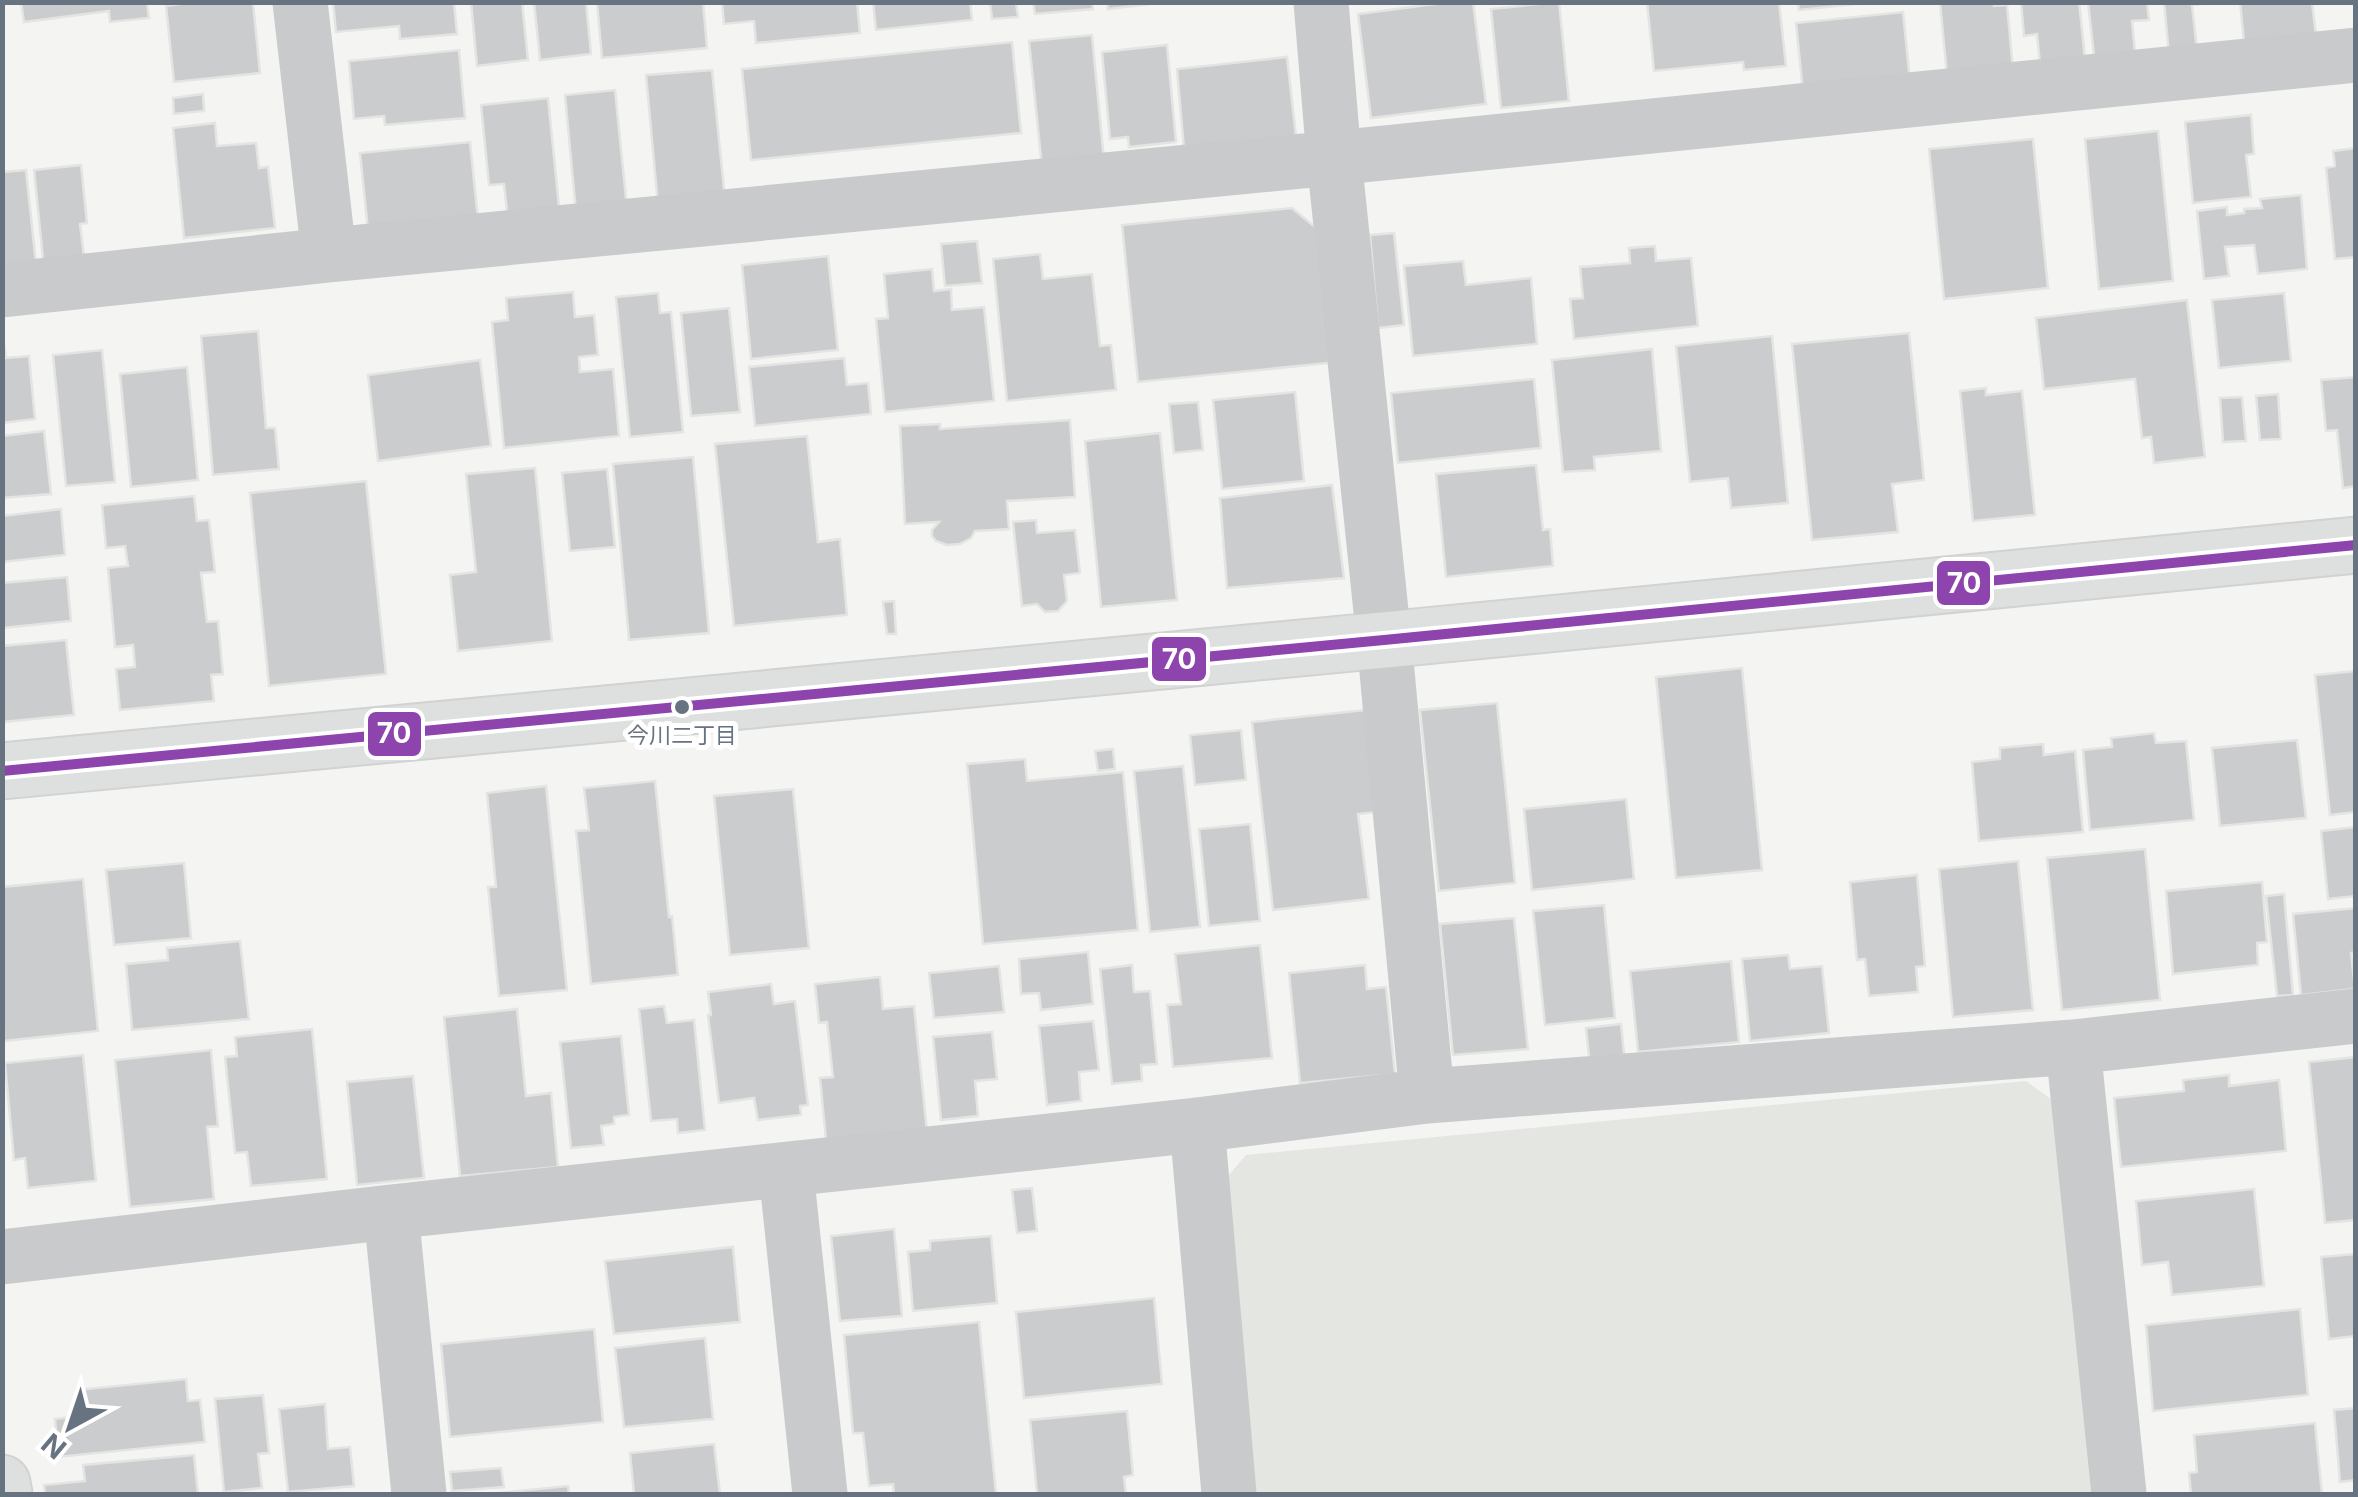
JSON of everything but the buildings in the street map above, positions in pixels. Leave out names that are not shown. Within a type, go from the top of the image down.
[{"type":"street","points":[[300,2],[329,255]]},
{"type":"street","points":[[1321,2],[1427,1096]]},
{"type":"street","points":[[2,290],[2356,54]]},
{"type":"street","points":[[2,771],[2356,544]]},
{"type":"street","points":[[2,1257],[1427,1096],[2072,1046],[2356,1016]]},
{"type":"street","points":[[2072,1046],[2119,1494]]},
{"type":"street","points":[[1196,1125],[1229,1494]]},
{"type":"street","points":[[786,1170],[820,1494]]},
{"type":"street","points":[[391,1212],[419,1494]]},
{"type":"street","points":[[2,1483],[4,1494]]},
{"type":"shaded area","points":[[2026,1081],[2055,1102],[2094,1494],[1255,1494],[1222,1183],[1246,1155]]},
{"type":"transit line","name":"70","points":[[2,771],[2356,545]]},
{"type":"place","name":"今川二丁目","points":[[682,707]]}]
